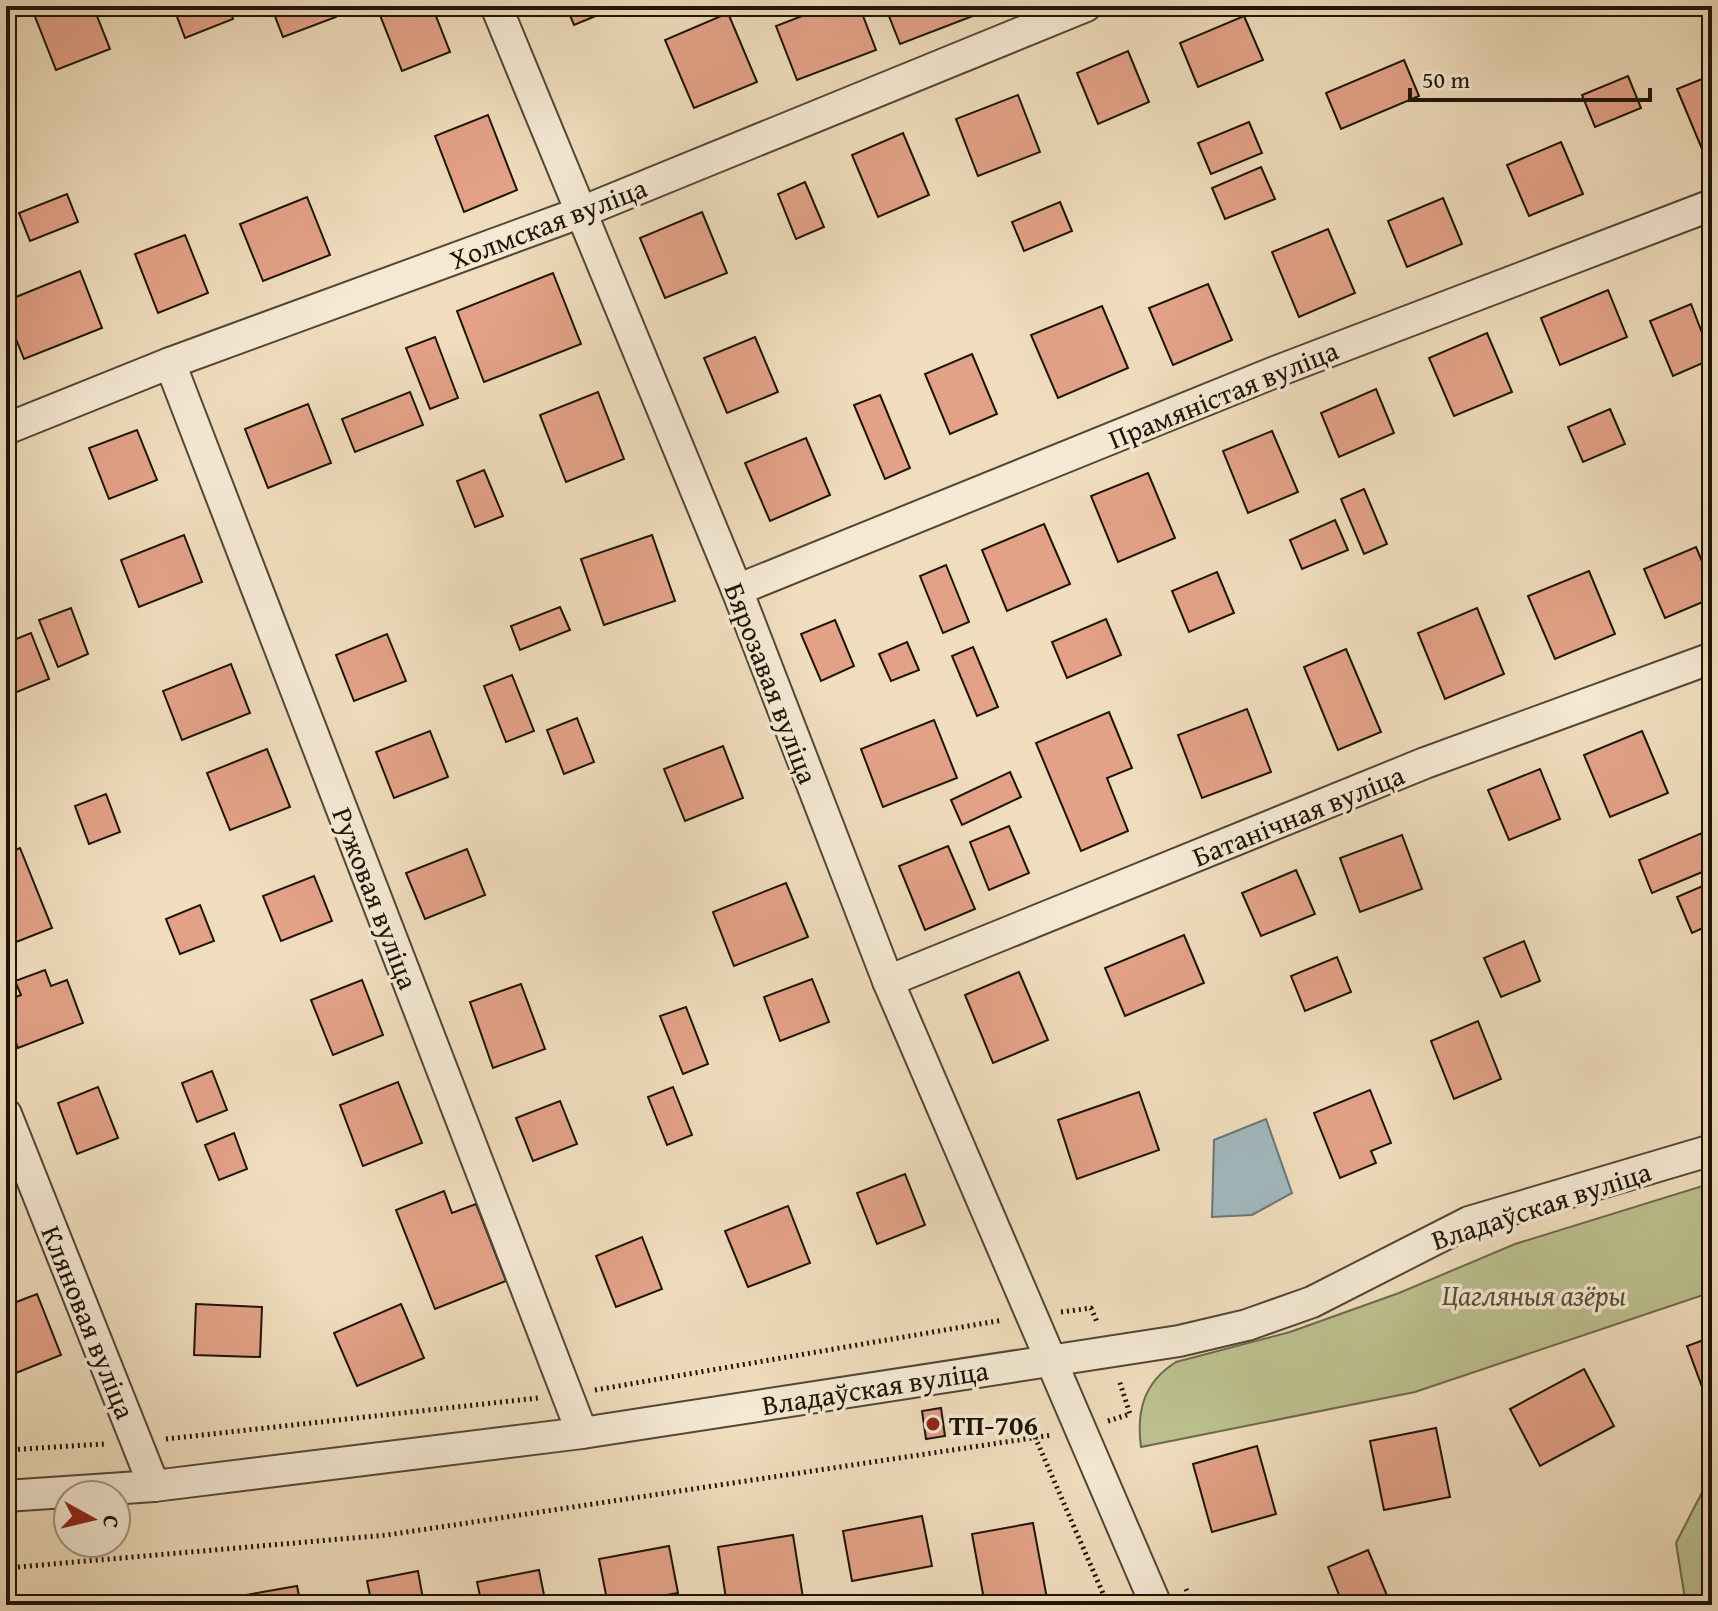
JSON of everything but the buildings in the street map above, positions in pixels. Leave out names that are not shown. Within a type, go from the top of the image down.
[{"type":"street","name":"Бярозавая вуліца","points":[[496,6],[737,590],[888,981],[1156,1605]]},
{"type":"street","name":"Холмская вуліца","points":[[6,429],[170,363],[579,213],[1086,6]]},
{"type":"street","name":"Прамяністая вуліца","points":[[737,590],[1275,372],[1712,205]]},
{"type":"street","name":"Ружовая вуліца","points":[[170,363],[582,1433]]},
{"type":"street","name":"Батанічная вуліца","points":[[888,981],[1425,763],[1712,658]]},
{"type":"street","name":"Кляновая вуліца","points":[[6,1114],[154,1486]]},
{"type":"street","name":"Владаўская вуліца","points":[[6,1496],[154,1486],[582,1433],[1179,1341],[1247,1325],[1312,1302],[1469,1222],[1712,1150]]},
{"type":"path","points":[[1035,1437],[1108,1605]]},
{"type":"green space","name":"Цагляныя азёры","points":[[1712,1183],[1712,1292],[1415,1392],[1141,1447],[1140,1421],[1145,1398],[1156,1379],[1176,1362],[1290,1332],[1399,1293],[1515,1244]]},
{"type":"green space","points":[[1712,1473],[1712,1605],[1686,1605],[1676,1543]]},
{"type":"water","points":[[1266,1119],[1292,1193],[1252,1215],[1212,1217],[1214,1140]]},
{"type":"place","name":"ТП-706","points":[[933,1424]]}]
